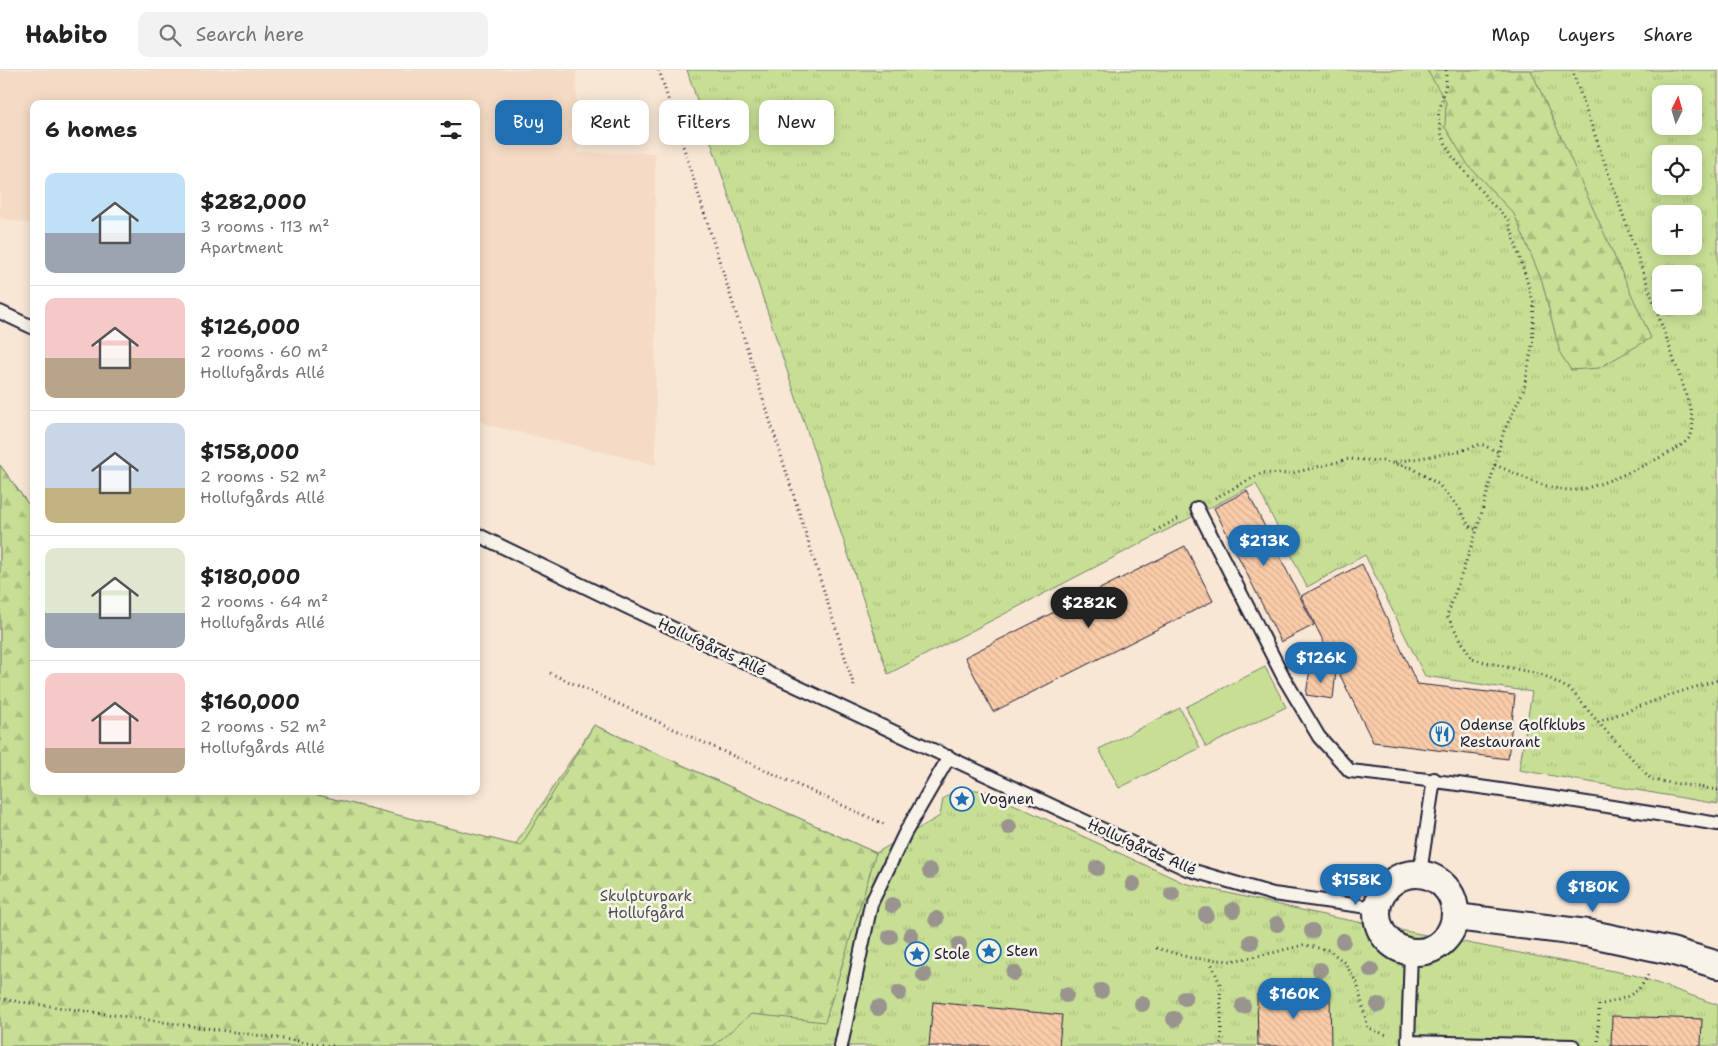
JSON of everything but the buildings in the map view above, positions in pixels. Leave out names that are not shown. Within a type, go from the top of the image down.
[{"type":"street","points":[[1420,874],[1432,876],[1443,884],[1450,893],[1455,905],[1456,917],[1452,930],[1436,948],[1424,952],[1411,952],[1396,948],[1385,938],[1378,924],[1376,908],[1381,894],[1391,882],[1405,875],[1420,874]]},
{"type":"street","points":[[1456,917],[1587,933],[1659,948],[1718,965]]},
{"type":"lane","points":[[0,312],[30,326]]},
{"type":"lane","points":[[1197,508],[1284,678],[1319,737],[1350,770],[1434,779],[1718,824]]},
{"type":"lane","name":"Hollufgårds Allé","points":[[480,536],[636,612],[1187,869],[1273,894],[1376,908]]},
{"type":"lane","points":[[841,1046],[872,904],[905,833],[949,758]]},
{"type":"lane","points":[[1420,874],[1434,779]]},
{"type":"lane","points":[[1411,952],[1408,1042],[1573,1046]]},
{"type":"path","points":[[660,70],[864,717]]},
{"type":"path","points":[[1446,70],[1446,83],[1438,117],[1442,136],[1452,156],[1491,203],[1508,219],[1534,304],[1532,347],[1524,389],[1504,431],[1477,530],[1447,616],[1472,659],[1542,675],[1571,690],[1652,780],[1718,790]]},
{"type":"path","points":[[1495,465],[1539,485],[1574,490],[1588,488],[1662,456],[1682,445],[1691,434],[1692,420],[1686,394],[1572,70]]},
{"type":"path","points":[[1392,463],[1457,452],[1481,444],[1498,452]]},
{"type":"path","points":[[1155,531],[1262,473],[1289,474],[1349,459],[1383,461],[1412,468],[1438,484],[1460,509],[1469,526],[1477,530]]},
{"type":"path","points":[[550,673],[905,833]]},
{"type":"path","points":[[1598,722],[1670,695],[1718,680]]},
{"type":"path","points":[[1156,948],[1191,958],[1232,961],[1272,953],[1303,944],[1329,950],[1345,963],[1358,983],[1368,1028],[1408,1042]]},
{"type":"path","points":[[1598,1046],[1600,1005],[1626,999],[1646,981],[1659,948]]},
{"type":"path","points":[[1210,960],[1220,984],[1222,1046]]},
{"type":"path","points":[[0,999],[333,1046]]},
{"type":"shaded area","points":[[0,70],[576,70],[577,100],[572,100],[572,145],[578,145],[578,153],[655,153],[656,465],[489,425],[480,421],[480,100],[30,100],[30,224],[0,218]]},
{"type":"green space","points":[[687,70],[1718,70],[1718,804],[1519,770],[1532,692],[1425,676],[1365,555],[1307,587],[1256,484],[888,674],[712,145],[749,145],[749,100],[697,100]]},
{"type":"green space","points":[[1427,70],[1531,70],[1651,338],[1599,368],[1571,370],[1560,353],[1542,281],[1514,214],[1468,165],[1445,127],[1446,102]]},
{"type":"green space","name":"Skulpturpark Hollufgård","points":[[0,465],[30,506],[30,795],[318,795],[515,845],[594,725],[876,853],[940,816],[943,799],[957,788],[985,791],[1184,883],[1332,917],[1634,975],[1718,1005],[1718,1046],[0,1046]]},
{"type":"green space","name":"Skulpturpark Hollufgård","points":[[0,465],[30,506],[30,795],[318,795],[521,846],[594,725],[876,853],[825,1022],[751,1014],[713,1046],[0,1046]]},
{"type":"green space","points":[[1265,667],[1286,707],[1206,747],[1186,707]]},
{"type":"green space","points":[[1180,708],[1200,748],[1119,788],[1099,749]]},
{"type":"place","name":"Odense Golfklubs Restaurant","points":[[1442,734]]},
{"type":"place","name":"Vognen","points":[[962,799]]},
{"type":"place","name":"Sten","points":[[989,951]]},
{"type":"place","name":"Stole","points":[[917,954]]}]
